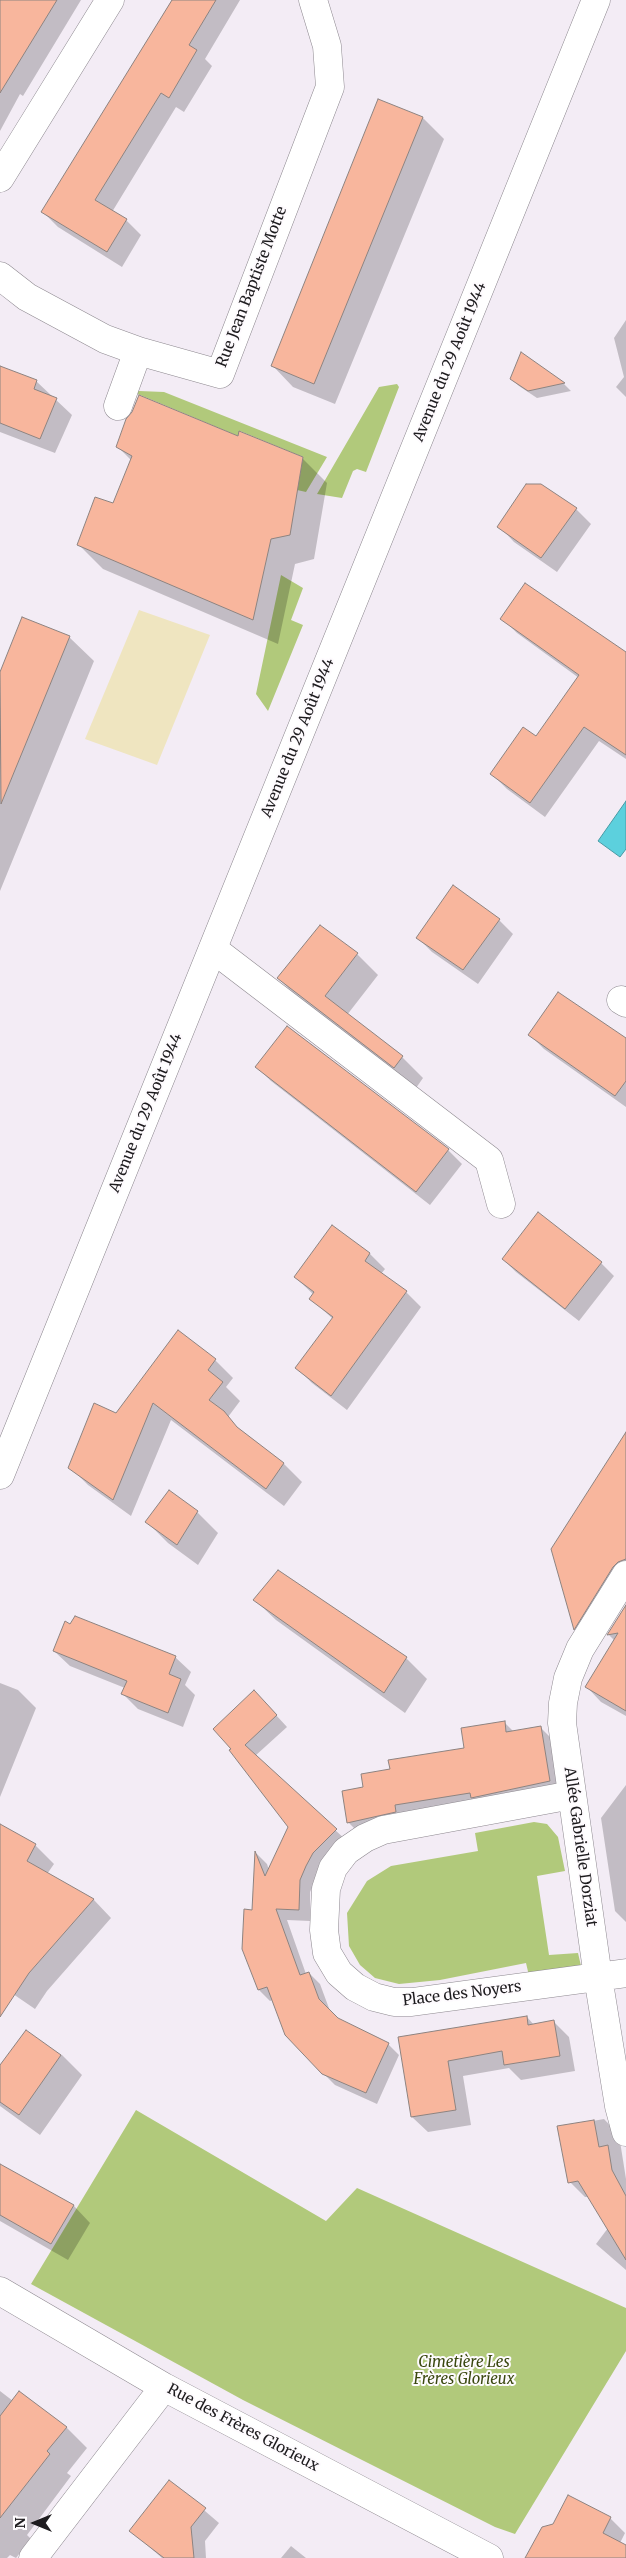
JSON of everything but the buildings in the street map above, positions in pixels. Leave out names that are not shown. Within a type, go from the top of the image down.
[{"type":"street","points":[[0,178],[110,0]]},
{"type":"street","name":"Rue Jean Baptiste Motte","points":[[0,276],[27,297],[105,339],[138,351],[220,374],[330,87],[327,46],[313,0]]},
{"type":"street","name":"Avenue du 29 Août 1944","points":[[0,1475],[596,0]]},
{"type":"street","points":[[118,406],[138,351]]},
{"type":"street","points":[[213,949],[489,1160],[502,1204]]},
{"type":"street","name":"Allée Gabrielle Dorziat","points":[[626,1575],[580,1649],[568,1678],[563,1703],[562,1723],[598,1977],[619,2106],[626,2132]]},
{"type":"street","name":"Place des Noyers","points":[[572,1795],[383,1830],[365,1838],[346,1851],[333,1868],[326,1889],[324,1930],[327,1953],[339,1973],[355,1987],[368,1994],[394,2002],[412,2002],[626,1973]]},
{"type":"street","name":"Rue des Frères Glorieux","points":[[0,2292],[164,2387],[489,2558]]},
{"type":"street","points":[[33,2558],[164,2387]]},
{"type":"green space","points":[[397,384],[399,387],[366,472],[357,469],[353,471],[342,498],[317,494],[379,387]]},
{"type":"green space","points":[[133,392],[164,392],[327,457],[306,492],[297,490],[303,457],[240,431],[238,436]]},
{"type":"green space","points":[[281,575],[303,588],[291,620],[303,625],[268,711],[256,694]]},
{"type":"green space","points":[[534,1822],[547,1824],[558,1837],[565,1871],[537,1876],[549,1955],[578,1953],[581,1966],[530,1980],[526,1963],[440,1980],[399,1984],[375,1978],[360,1965],[349,1946],[347,1913],[367,1881],[391,1866],[478,1851],[475,1833]]},
{"type":"green space","name":"Cimetière Les Frères Glorieux","points":[[136,2110],[326,2221],[357,2188],[626,2308],[626,2351],[515,2534],[495,2527],[243,2400],[31,2284]]},
{"type":"sand","points":[[139,610],[210,635],[157,765],[85,739]]},
{"type":"water","points":[[626,801],[626,849],[620,857],[598,841]]}]
